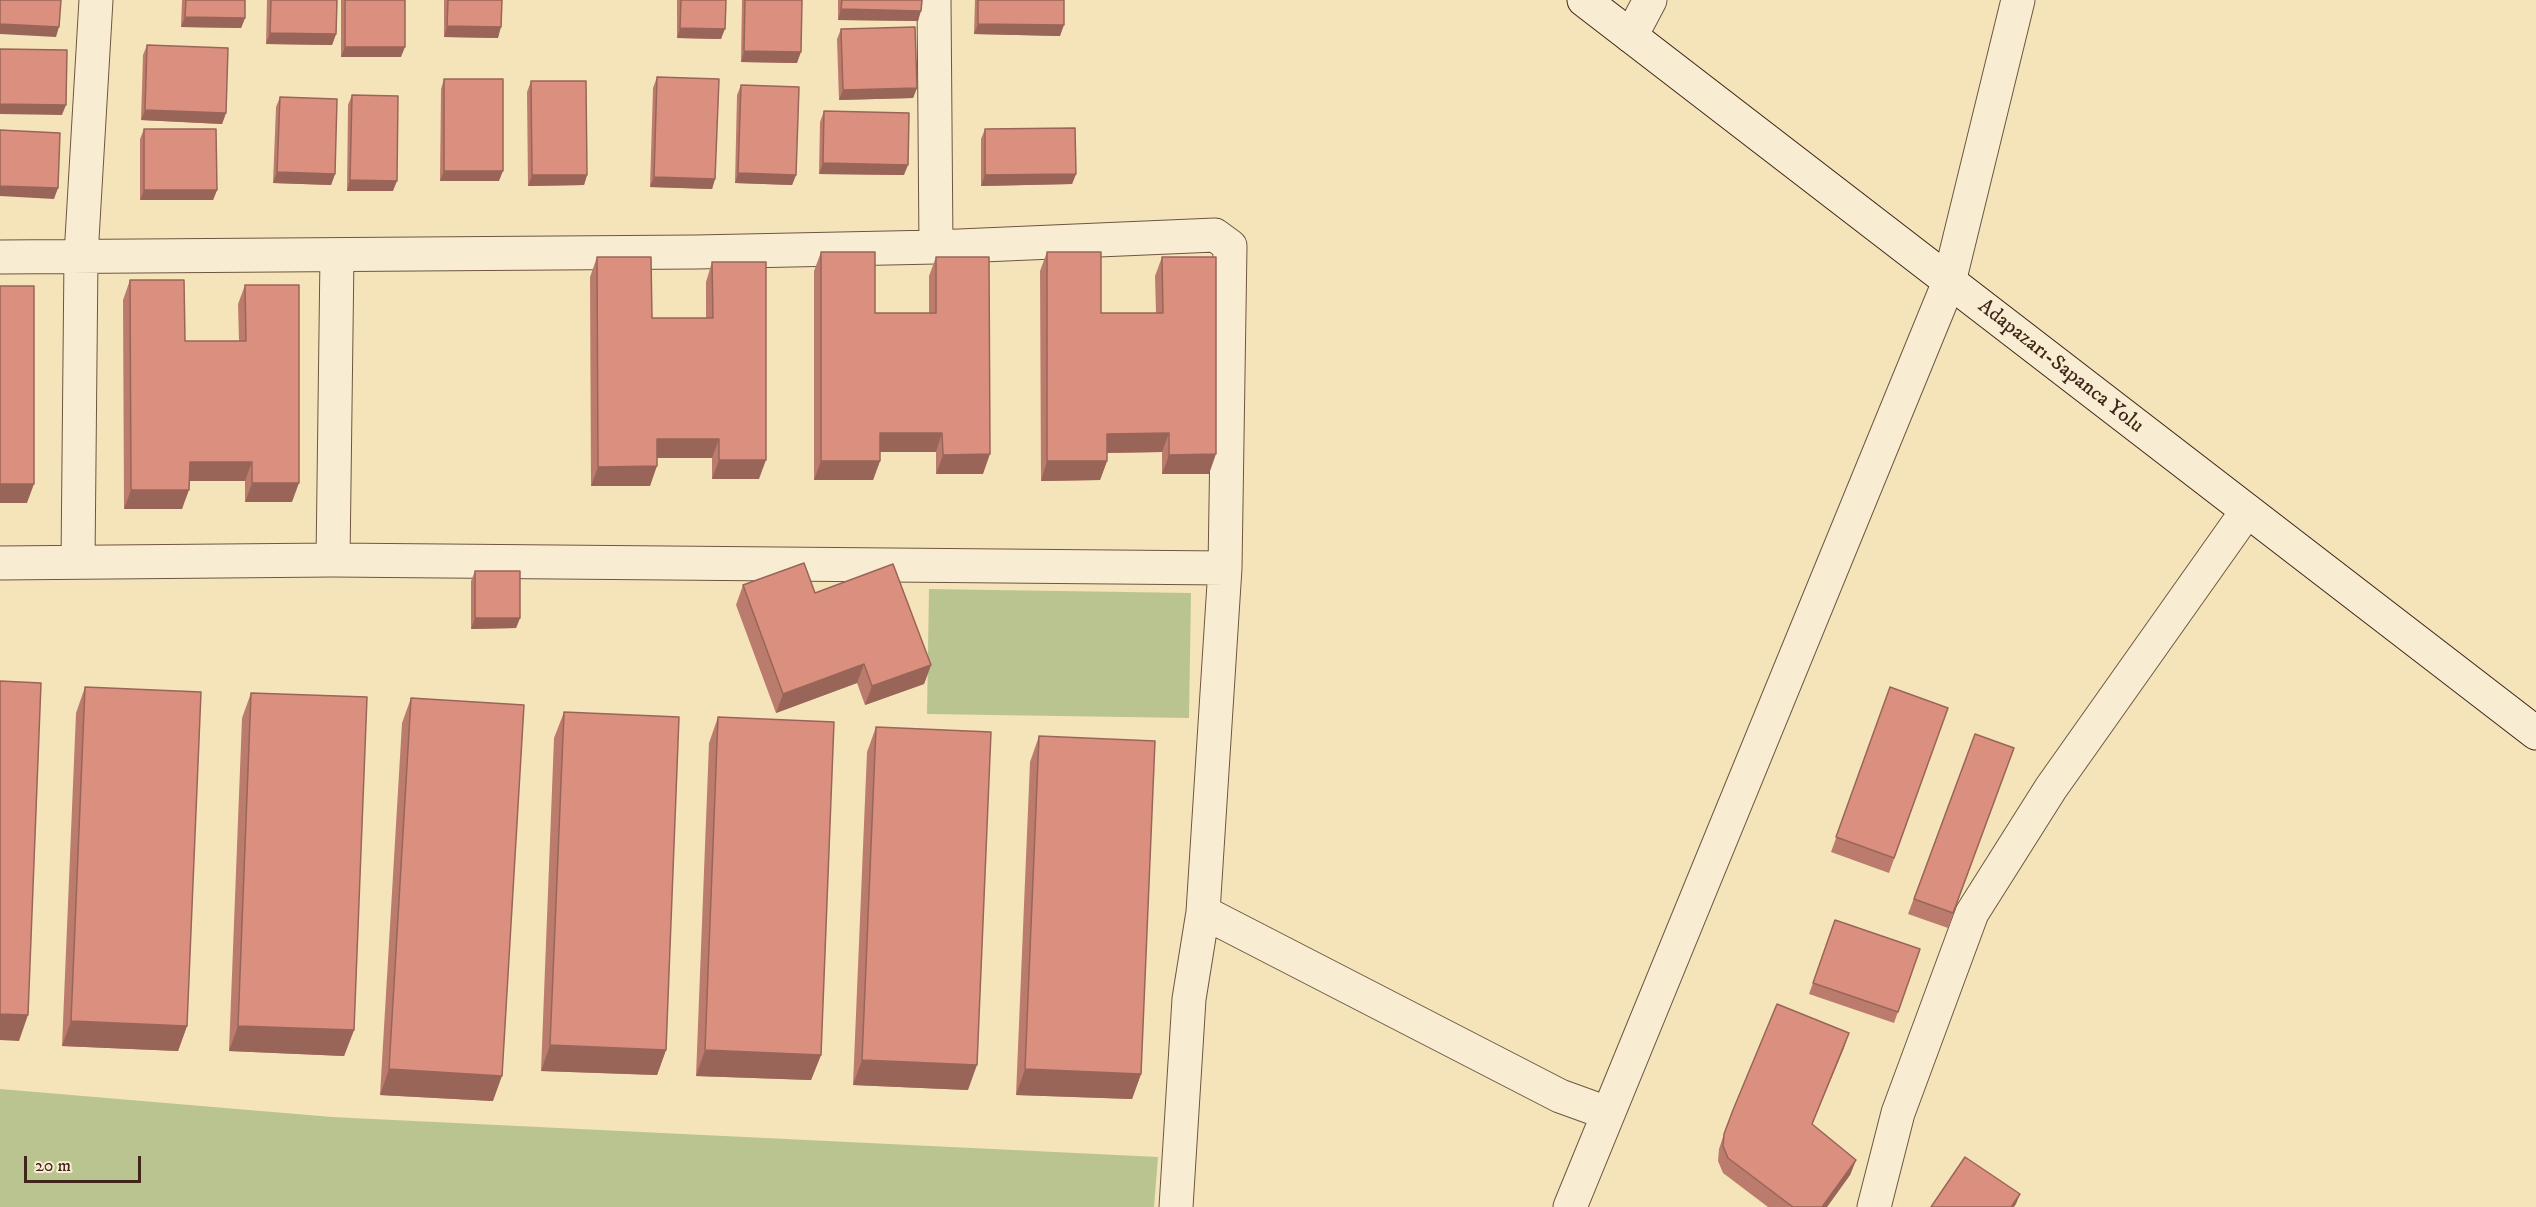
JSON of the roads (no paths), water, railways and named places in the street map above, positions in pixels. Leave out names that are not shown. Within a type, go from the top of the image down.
[{"type":"street","points":[[78,562],[81,256],[96,0]]},
{"type":"street","points":[[934,0],[936,248]]},
{"type":"street","name":"Adapazarı-Sapanca Yolu","points":[[1584,0],[2536,733]]},
{"type":"street","points":[[1631,36],[1650,0]]},
{"type":"street","points":[[1570,1207],[1949,282],[2018,0]]},
{"type":"street","points":[[0,257],[936,248],[1215,235],[1230,246],[1225,568],[1203,912],[1189,999],[1176,1207]]},
{"type":"street","points":[[333,560],[337,255]]},
{"type":"street","points":[[1874,1207],[1898,1113],[1972,913],[2050,788],[2247,511]]},
{"type":"street","points":[[0,563],[333,560],[1225,568]]},
{"type":"street","points":[[1203,912],[1560,1096],[1607,1113]]}]
